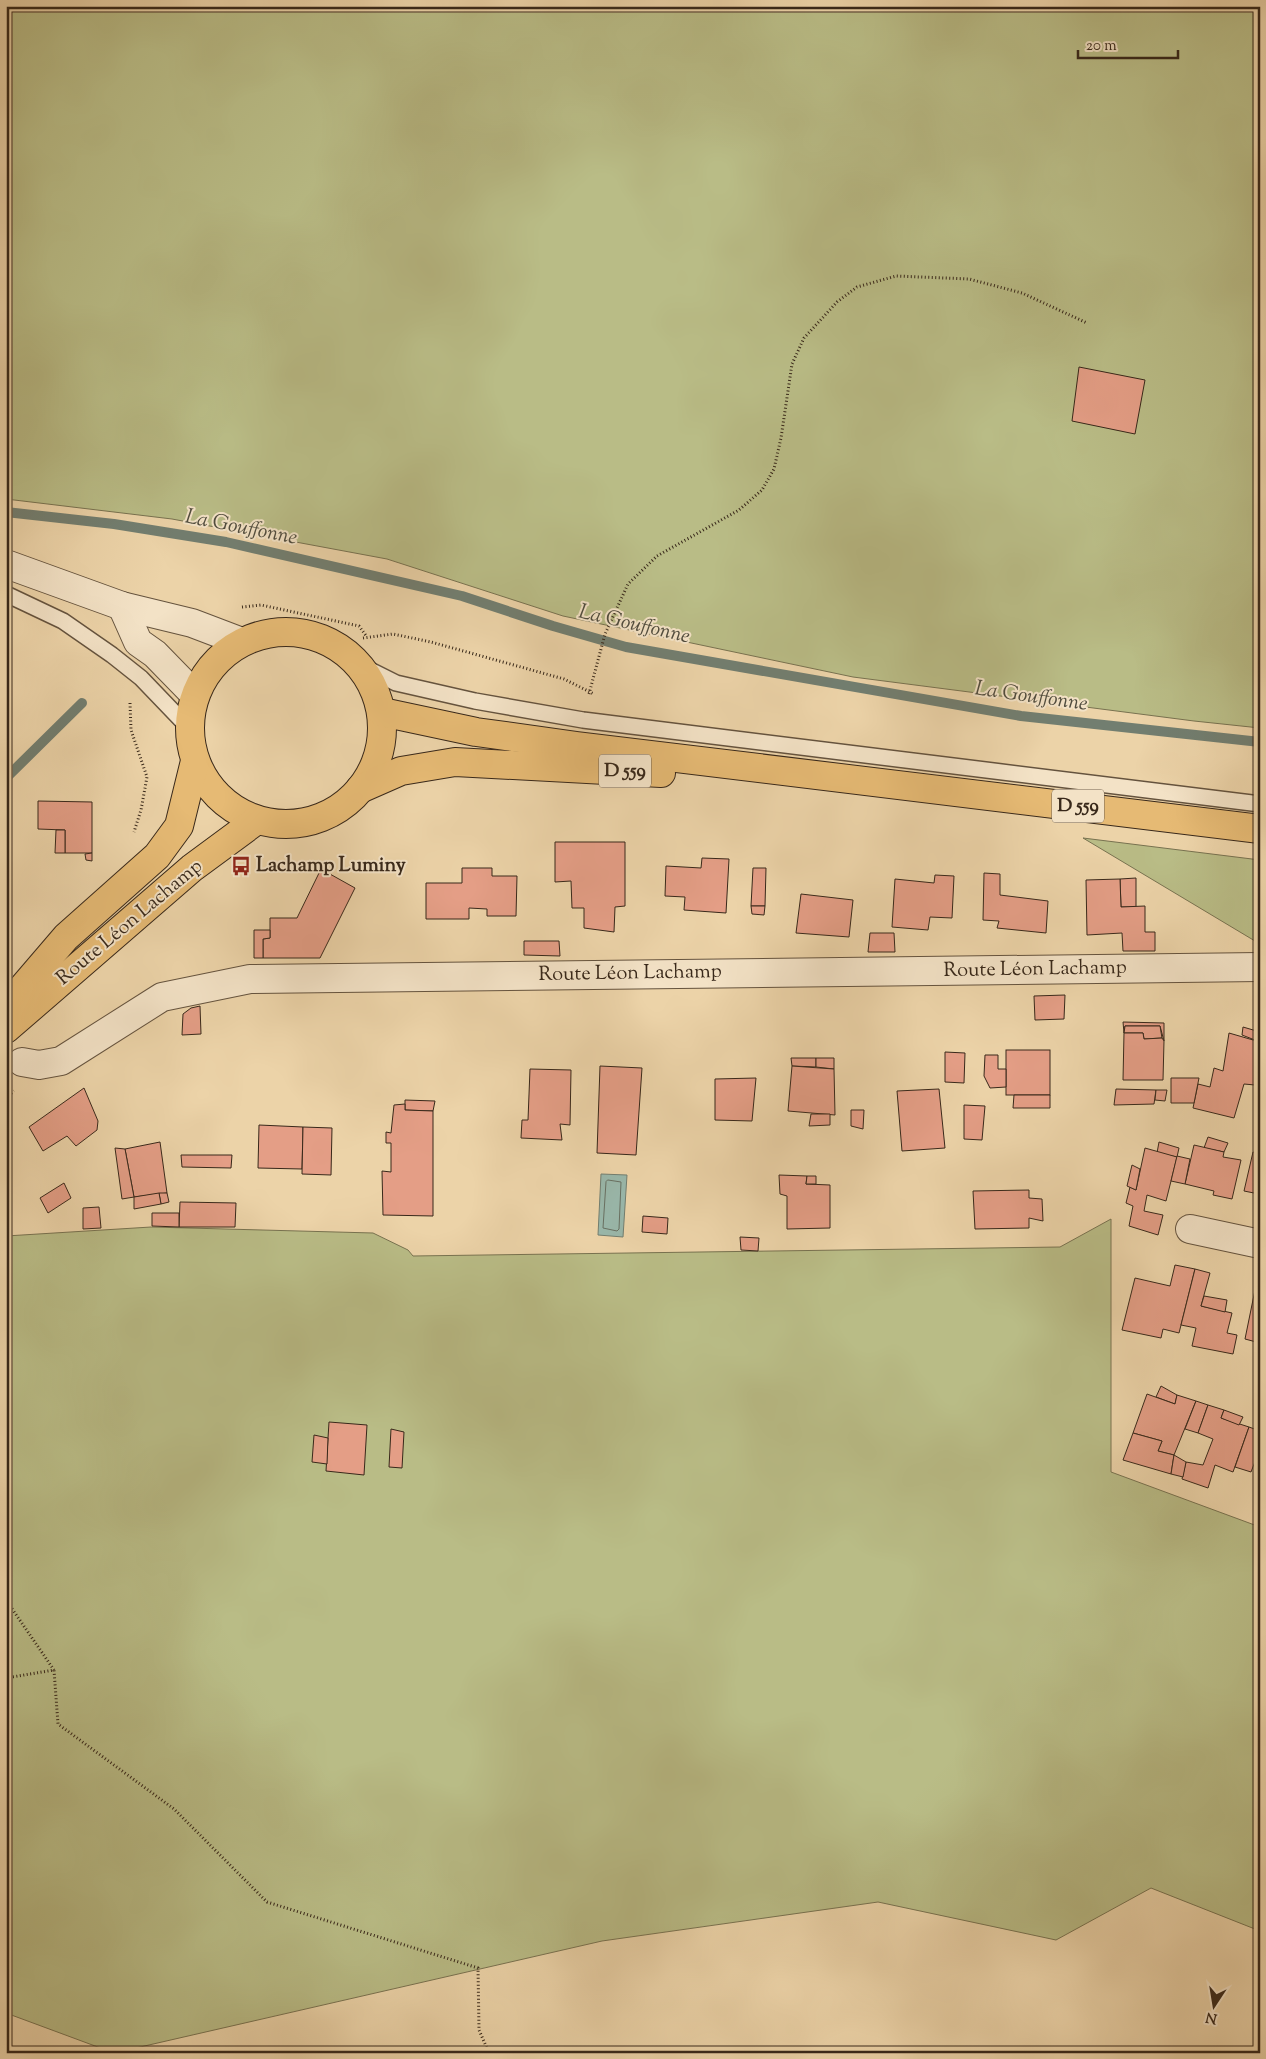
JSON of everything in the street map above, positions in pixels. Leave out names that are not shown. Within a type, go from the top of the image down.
[{"type":"main road","points":[[285,632],[307,635],[328,642],[358,664],[375,693],[382,712],[382,735],[376,759],[360,790],[339,808],[313,820],[285,824],[257,820],[231,807],[209,786],[195,761],[189,728],[195,695],[214,664],[242,642],[263,634],[285,632]]},
{"type":"main road","name":"D 559","points":[[382,712],[476,732],[1260,829]]},
{"type":"main road","name":"Route Léon Lachamp","points":[[6,1013],[18,993],[66,936],[157,856],[179,826],[195,761]]},
{"type":"main road","name":"D 559","points":[[360,790],[401,771],[455,762],[895,785]]},
{"type":"main road","name":"Route Léon Lachamp","points":[[6,1029],[185,874],[257,820]]},
{"type":"street","points":[[6,564],[122,606],[192,623],[242,642]]},
{"type":"street","points":[[122,606],[138,642],[155,654],[195,695]]},
{"type":"street","name":"Route Léon Lachamp","points":[[22,1062],[39,1065],[61,1061],[162,997],[250,978],[1260,967]]},
{"type":"street","points":[[1190,1228],[1260,1244]]},
{"type":"lane","points":[[6,594],[63,620],[112,655],[142,678],[189,728]]},
{"type":"lane","points":[[358,664],[396,683],[475,701],[583,720],[1260,804]]},
{"type":"path","points":[[595,669],[605,634],[628,584],[658,556],[739,510],[762,490],[774,469],[781,438],[792,364],[804,338],[837,302],[857,287],[896,276],[969,279],[1022,293],[1087,323]]},
{"type":"path","points":[[236,608],[261,605],[359,626],[368,638],[393,634],[431,642],[564,679],[597,696]]},
{"type":"path","points":[[130,699],[131,730],[147,777],[141,810]]},
{"type":"path","points":[[6,1600],[54,1670],[58,1724],[174,1809],[267,1902],[478,1968],[479,2030],[489,2053]]},
{"type":"path","points":[[6,1678],[54,1670]]},
{"type":"green space","points":[[6,6],[1260,6],[1260,728],[853,677],[563,616],[387,559],[172,519],[6,499]]},
{"type":"green space","points":[[1083,838],[1260,860],[1260,944]]},
{"type":"green space","points":[[1111,1219],[1111,1472],[1260,1527],[1260,1931],[1151,1888],[1056,1940],[878,1902],[602,1941],[114,2053],[6,2013],[6,1236],[151,1227],[373,1233],[408,1250],[413,1256],[1060,1247]]},
{"type":"water","points":[[601,1174],[627,1175],[623,1237],[598,1235]]},
{"type":"building","points":[[1079,367],[1145,380],[1135,434],[1072,421]]},
{"type":"building","points":[[38,801],[92,802],[92,853],[65,853],[65,830],[38,829]]},
{"type":"building","points":[[56,830],[65,830],[65,853],[55,853]]},
{"type":"building","points":[[555,842],[625,842],[625,906],[615,907],[614,932],[584,928],[584,908],[572,908],[571,881],[555,882]]},
{"type":"building","points":[[92,853],[92,861],[86,860],[85,854]]},
{"type":"building","points":[[702,858],[729,859],[726,913],[684,910],[685,897],[665,896],[666,866],[701,868]]},
{"type":"building","points":[[462,868],[492,868],[492,876],[517,876],[516,916],[487,916],[487,909],[469,908],[469,919],[426,919],[426,883],[462,883]]},
{"type":"building","points":[[753,868],[766,868],[765,906],[751,906]]},
{"type":"building","points":[[321,869],[355,888],[320,958],[263,958],[263,939],[270,938],[270,918],[297,918]]},
{"type":"building","points":[[984,873],[1000,874],[1000,895],[1048,901],[1046,933],[997,928],[999,921],[983,920]]},
{"type":"building","points":[[935,875],[954,876],[952,918],[930,917],[928,930],[892,927],[895,879],[934,883]]},
{"type":"building","points":[[1136,878],[1136,907],[1121,907],[1120,879]]},
{"type":"building","points":[[1120,879],[1121,907],[1145,906],[1145,932],[1155,932],[1155,951],[1123,951],[1122,933],[1087,935],[1086,880]]},
{"type":"building","points":[[801,894],[853,900],[849,937],[796,933]]},
{"type":"building","points":[[751,906],[765,906],[764,915],[752,914]]},
{"type":"building","points":[[254,930],[270,930],[270,938],[263,939],[263,958],[254,958]]},
{"type":"building","points":[[870,933],[894,933],[895,952],[868,952]]},
{"type":"building","points":[[524,941],[559,941],[560,956],[524,955]]},
{"type":"building","points":[[1065,995],[1064,1019],[1035,1020],[1034,996]]},
{"type":"building","points":[[200,1006],[201,1034],[182,1035],[183,1014],[191,1008]]},
{"type":"building","points":[[1123,1022],[1164,1023],[1164,1041],[1160,1026],[1125,1026],[1124,1033]]},
{"type":"building","points":[[1125,1026],[1160,1026],[1162,1038],[1144,1039],[1143,1033],[1124,1033]]},
{"type":"building","points":[[1243,1027],[1260,1032],[1260,1042],[1242,1035]]},
{"type":"building","points":[[1124,1033],[1143,1033],[1144,1039],[1162,1038],[1164,1041],[1163,1080],[1123,1080]]},
{"type":"building","points":[[1229,1033],[1260,1042],[1260,1062],[1255,1085],[1244,1084],[1234,1118],[1193,1108],[1198,1084],[1210,1087],[1214,1068],[1223,1071]]},
{"type":"building","points":[[1006,1050],[1050,1050],[1050,1095],[1006,1095]]},
{"type":"building","points":[[945,1052],[965,1053],[964,1083],[945,1082]]},
{"type":"building","points":[[985,1055],[998,1055],[998,1069],[1006,1069],[1006,1087],[990,1088],[984,1076]]},
{"type":"building","points":[[791,1058],[816,1058],[816,1067],[792,1066]]},
{"type":"building","points":[[816,1058],[834,1058],[834,1069],[816,1067]]},
{"type":"building","points":[[600,1066],[642,1068],[636,1155],[597,1153]]},
{"type":"building","points":[[792,1066],[834,1069],[835,1115],[788,1111]]},
{"type":"building","points":[[530,1069],[571,1070],[570,1125],[560,1124],[562,1140],[521,1138],[522,1120],[528,1120]]},
{"type":"building","points":[[756,1078],[752,1121],[715,1120],[715,1079]]},
{"type":"building","points":[[1171,1078],[1199,1078],[1194,1103],[1171,1103]]},
{"type":"building","points":[[84,1088],[98,1121],[97,1130],[76,1146],[67,1136],[43,1151],[29,1127]]},
{"type":"building","points":[[939,1089],[945,1148],[902,1151],[897,1091]]},
{"type":"building","points":[[1116,1089],[1156,1090],[1154,1104],[1114,1105]]},
{"type":"building","points":[[1156,1090],[1167,1090],[1165,1101],[1155,1100]]},
{"type":"building","points":[[1014,1095],[1050,1095],[1050,1108],[1013,1108]]},
{"type":"building","points":[[405,1100],[435,1101],[433,1111],[405,1110]]},
{"type":"building","points":[[405,1104],[405,1110],[433,1111],[433,1216],[383,1215],[382,1171],[391,1172],[391,1143],[386,1143],[386,1132],[391,1133],[394,1105]]},
{"type":"building","points":[[964,1105],[985,1106],[982,1140],[964,1139]]},
{"type":"building","points":[[851,1110],[864,1110],[863,1129],[851,1126]]},
{"type":"building","points":[[811,1114],[830,1114],[830,1125],[809,1126]]},
{"type":"building","points":[[259,1125],[303,1127],[302,1169],[258,1168]]},
{"type":"building","points":[[303,1127],[332,1128],[331,1175],[302,1174]]},
{"type":"building","points":[[1208,1137],[1228,1143],[1224,1152],[1204,1148]]},
{"type":"building","points":[[160,1142],[167,1193],[134,1197],[125,1149]]},
{"type":"building","points":[[1159,1142],[1179,1148],[1177,1157],[1157,1153]]},
{"type":"building","points":[[1194,1145],[1224,1152],[1223,1157],[1241,1160],[1232,1199],[1213,1195],[1214,1191],[1185,1184]]},
{"type":"building","points":[[115,1148],[125,1149],[134,1197],[122,1199]]},
{"type":"building","points":[[1145,1148],[1177,1157],[1166,1201],[1147,1195],[1144,1211],[1163,1215],[1158,1235],[1129,1226],[1133,1206],[1126,1203],[1130,1187],[1136,1190]]},
{"type":"building","points":[[1253,1152],[1260,1154],[1260,1206],[1257,1205],[1259,1194],[1244,1191]]},
{"type":"building","points":[[181,1155],[232,1155],[231,1168],[182,1167]]},
{"type":"building","points":[[1177,1156],[1190,1159],[1185,1184],[1171,1181]]},
{"type":"building","points":[[1132,1165],[1140,1169],[1136,1190],[1127,1186]]},
{"type":"building","points":[[779,1175],[807,1176],[806,1184],[830,1185],[830,1228],[787,1229],[787,1196],[780,1194]]},
{"type":"building","points":[[807,1176],[816,1176],[816,1184],[806,1184]]},
{"type":"building","points":[[64,1183],[71,1198],[48,1213],[40,1198]]},
{"type":"building","points":[[1029,1190],[1029,1198],[1042,1199],[1043,1221],[1029,1218],[1029,1228],[975,1229],[973,1191]]},
{"type":"building","points":[[159,1193],[167,1193],[169,1202],[161,1204]]},
{"type":"building","points":[[159,1193],[161,1204],[134,1209],[134,1197]]},
{"type":"building","points":[[180,1202],[236,1203],[235,1227],[179,1227]]},
{"type":"building","points":[[99,1207],[101,1228],[83,1229],[83,1208]]},
{"type":"building","points":[[152,1213],[179,1213],[179,1227],[152,1226]]},
{"type":"building","points":[[643,1216],[668,1218],[667,1234],[642,1232]]},
{"type":"building","points":[[740,1237],[759,1238],[758,1251],[741,1250]]},
{"type":"building","points":[[1175,1265],[1195,1269],[1179,1333],[1163,1329],[1161,1338],[1122,1330],[1135,1278],[1170,1286]]},
{"type":"building","points":[[1195,1269],[1210,1273],[1201,1306],[1232,1313],[1227,1333],[1237,1335],[1233,1354],[1192,1346],[1196,1328],[1181,1325]]},
{"type":"building","points":[[1256,1285],[1260,1286],[1260,1343],[1245,1339]]},
{"type":"building","points":[[1204,1296],[1227,1300],[1225,1312],[1201,1306]]},
{"type":"building","points":[[1161,1386],[1177,1395],[1175,1404],[1156,1397]]},
{"type":"building","points":[[1147,1394],[1175,1404],[1177,1395],[1196,1401],[1174,1455],[1158,1451],[1162,1441],[1133,1433]]},
{"type":"building","points":[[1196,1401],[1208,1405],[1198,1433],[1185,1429]]},
{"type":"building","points":[[1208,1405],[1224,1410],[1221,1418],[1249,1427],[1233,1472],[1215,1465],[1208,1488],[1182,1479],[1186,1462],[1203,1465],[1213,1439],[1198,1433]]},
{"type":"building","points":[[1224,1410],[1243,1417],[1239,1425],[1221,1418]]},
{"type":"building","points":[[329,1422],[367,1425],[364,1475],[326,1471]]},
{"type":"building","points":[[1249,1427],[1260,1431],[1260,1449],[1251,1472],[1235,1467]]},
{"type":"building","points":[[391,1429],[404,1432],[402,1468],[389,1467]]},
{"type":"building","points":[[1133,1433],[1162,1441],[1158,1451],[1174,1455],[1171,1474],[1123,1460]]},
{"type":"building","points":[[314,1435],[328,1438],[327,1464],[312,1462]]},
{"type":"building","points":[[1174,1455],[1186,1462],[1183,1477],[1171,1474]]},
{"type":"waterway","name":"La Gouffonne","points":[[6,512],[114,524],[226,542],[462,596],[553,626],[626,647],[1021,716],[1260,742]]},
{"type":"waterway","points":[[6,778],[82,703]]},
{"type":"place","name":"Lachamp Luminy","points":[[241,866]]}]
